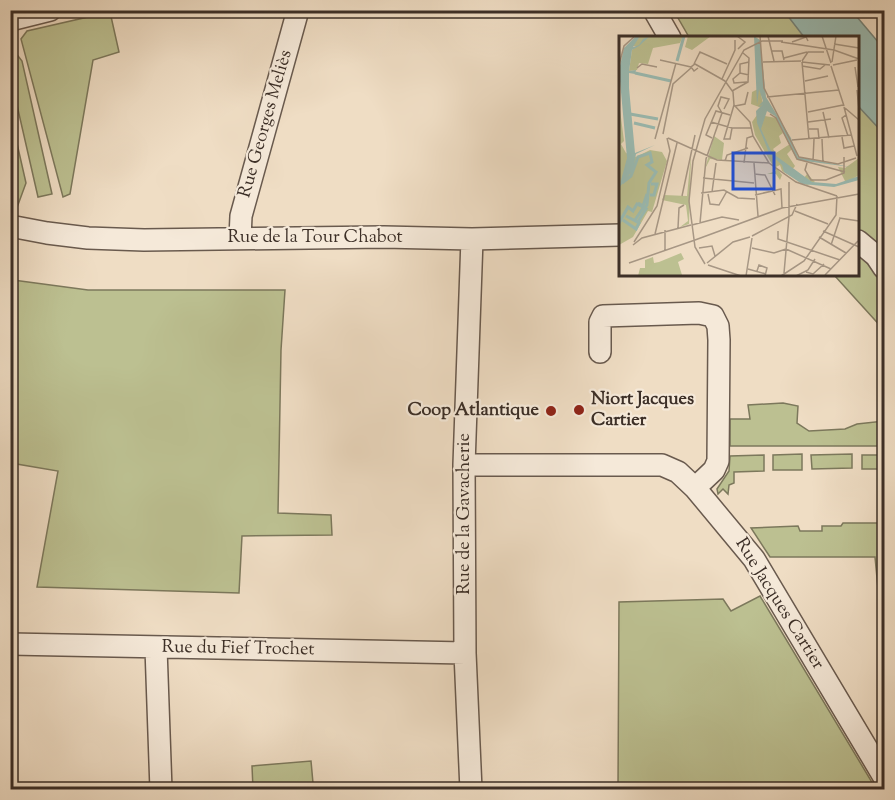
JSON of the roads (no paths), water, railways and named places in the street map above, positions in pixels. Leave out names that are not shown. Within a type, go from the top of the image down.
[{"type":"street","points":[[10,20],[50,10]]},
{"type":"street","name":"Rue Georges Meliès","points":[[240,238],[241,216],[298,10]]},
{"type":"street","points":[[654,10],[669,36]]},
{"type":"street","name":"Rue de la Tour Chabot","points":[[10,226],[88,238],[144,240],[384,237],[472,239],[619,235]]},
{"type":"street","name":"Rue de la Gavacherie","points":[[471,789],[465,653],[464,465],[472,239]]},
{"type":"street","points":[[859,242],[876,256],[885,268]]},
{"type":"street","points":[[600,352],[600,322],[603,316],[699,313],[713,316],[717,321],[719,340],[718,461],[714,470],[695,488]]},
{"type":"street","name":"Rue Jacques Cartier","points":[[464,465],[662,465],[678,472],[695,488],[754,559],[885,777]]},
{"type":"street","name":"Rue du Fief Trochet","points":[[10,644],[465,653]]},
{"type":"street","points":[[156,648],[161,789]]},
{"type":"water","points":[[784,11],[852,11],[884,49],[884,134],[859,107],[859,36],[803,36]]},
{"type":"place","name":"Niort Jacques Cartier","points":[[579,410]]},
{"type":"place","name":"Coop Atlantique","points":[[551,411]]}]
